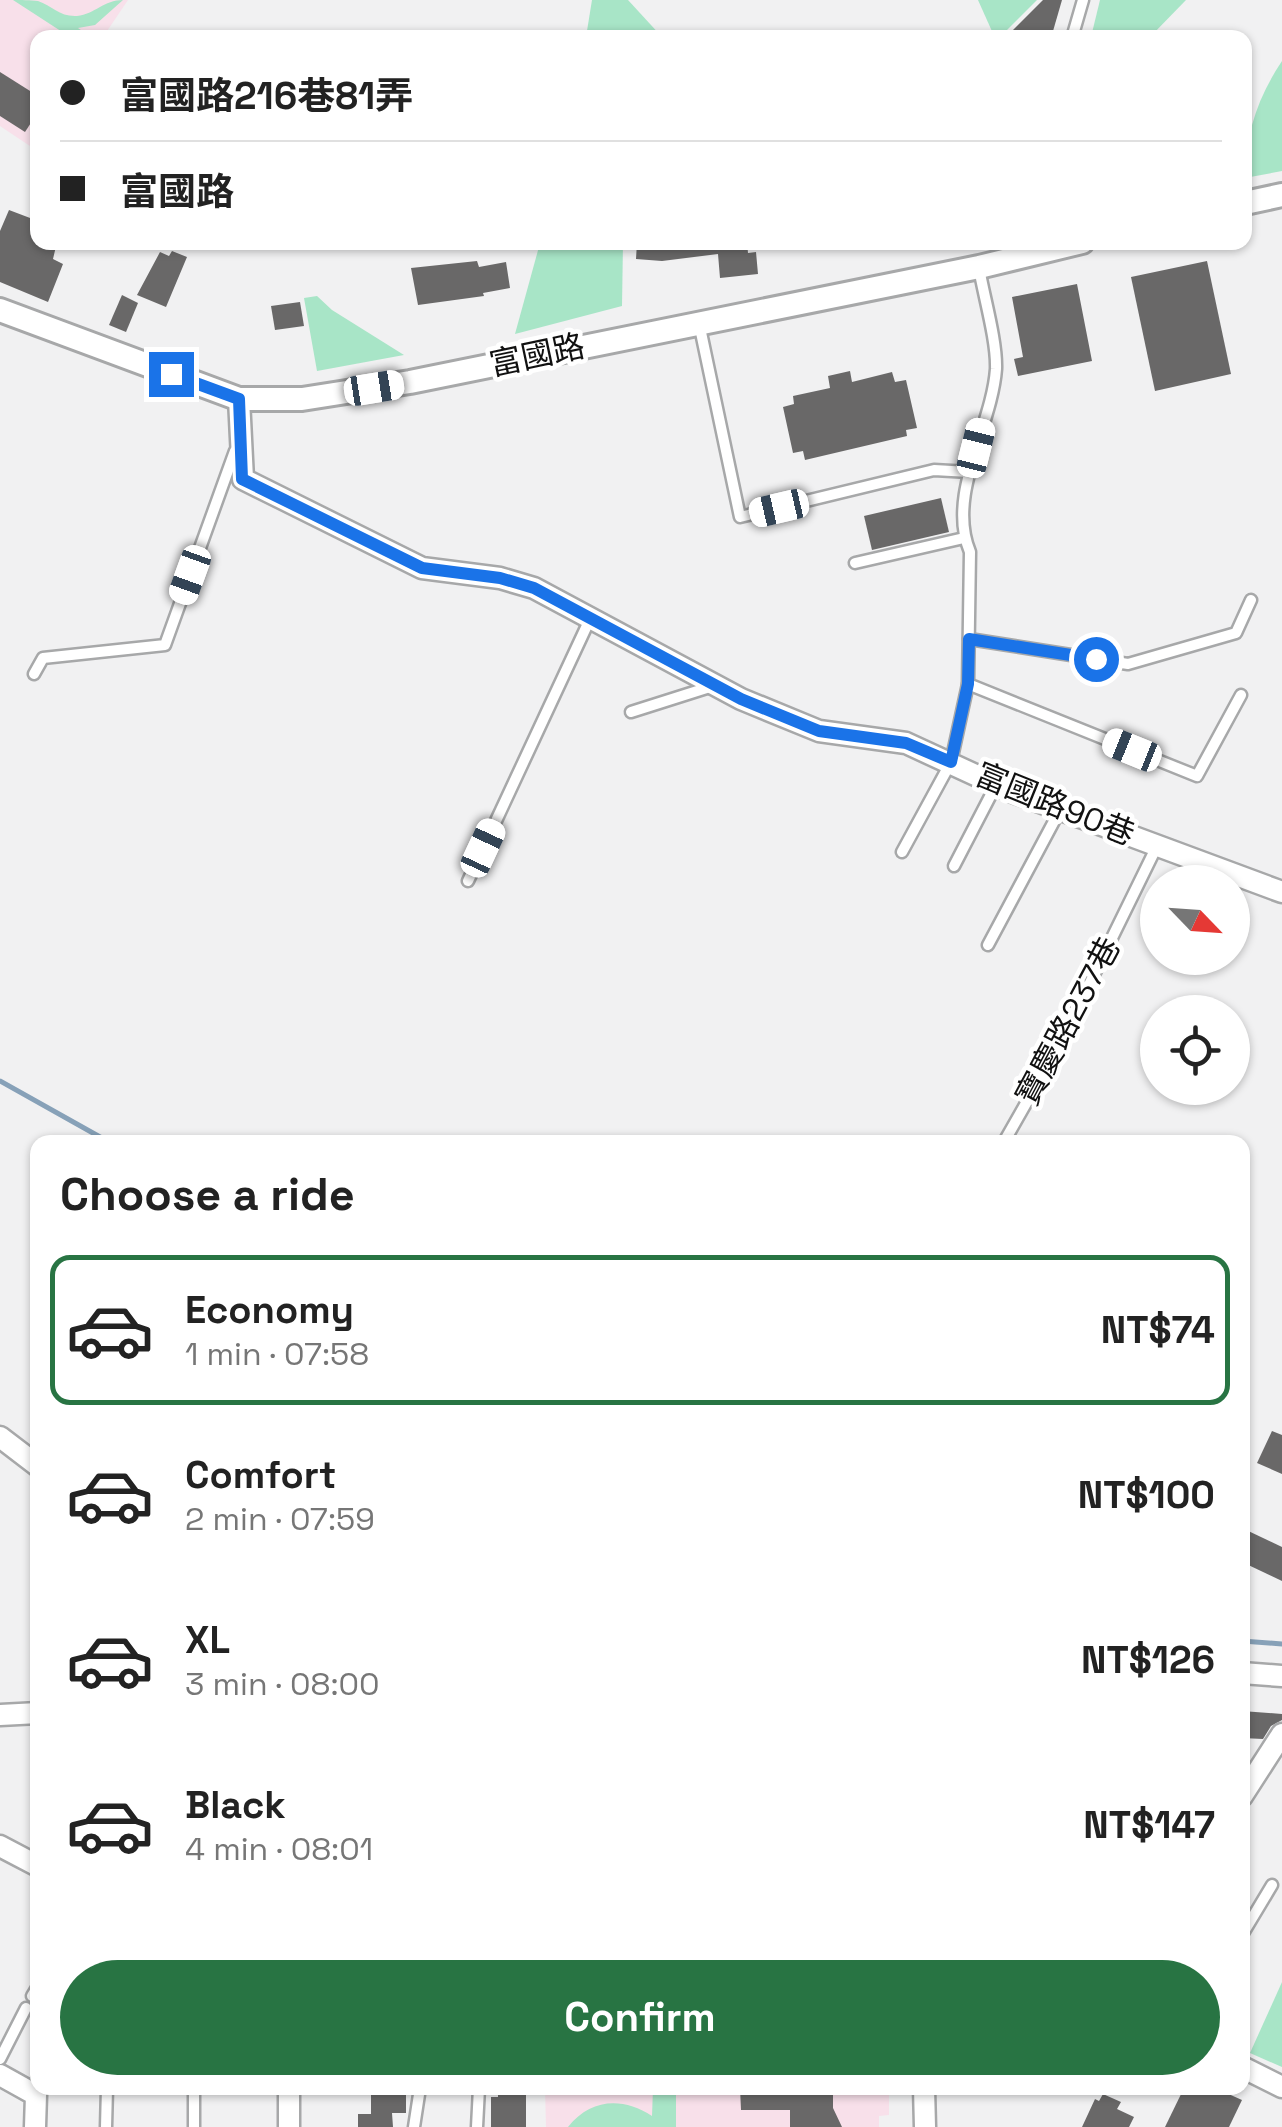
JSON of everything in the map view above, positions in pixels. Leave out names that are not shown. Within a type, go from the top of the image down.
[{"type":"street","points":[[1252,201],[1282,195]]},
{"type":"street","name":"富國路","points":[[0,310],[239,399],[302,399],[410,382],[978,268],[1029,250]]},
{"type":"street","name":"富國路90巷","points":[[239,399],[242,479],[422,568],[500,578],[534,588],[714,685],[819,731],[906,743],[996,784],[1282,892]]},
{"type":"street","points":[[0,1437],[30,1460]]},
{"type":"street","points":[[1250,1674],[1282,1676]]},
{"type":"street","points":[[0,1715],[30,1713]]},
{"type":"street","points":[[1250,1784],[1282,1734]]},
{"type":"street","points":[[2,1854],[30,1863]]},
{"type":"street","points":[[1250,2071],[1282,2086]]},
{"type":"street","points":[[0,2076],[30,2093]]},
{"type":"street","points":[[289,2095],[290,2127]]},
{"type":"street","points":[[924,2095],[924,2127]]},
{"type":"street","points":[[35,2127],[36,2096]]},
{"type":"lane","points":[[1074,30],[1083,0]]},
{"type":"lane","points":[[902,852],[951,762],[968,684],[970,552],[964,538],[968,472],[996,368],[978,268]]},
{"type":"lane","points":[[699,323],[740,517],[934,470],[968,472]]},
{"type":"lane","points":[[34,674],[43,658],[165,645],[241,436]]},
{"type":"lane","points":[[855,563],[964,538]]},
{"type":"lane","points":[[969,639],[1128,664],[1236,633],[1251,600]]},
{"type":"lane","points":[[468,881],[590,619]]},
{"type":"lane","points":[[968,684],[1197,776],[1241,695]]},
{"type":"lane","points":[[631,712],[714,685]]},
{"type":"lane","points":[[954,866],[996,784]]},
{"type":"lane","points":[[988,945],[1060,809]]},
{"type":"lane","name":"寶慶路237巷","points":[[1008,1135],[1062,1040],[1158,845]]},
{"type":"lane","points":[[1250,1923],[1272,1886]]},
{"type":"lane","points":[[0,2059],[26,2008]]},
{"type":"lane","points":[[106,2127],[107,2095]]},
{"type":"lane","points":[[194,2095],[194,2127]]},
{"type":"lane","points":[[414,2127],[419,2095]]},
{"type":"lane","points":[[477,2127],[479,2095]]},
{"type":"shaded area","points":[[0,0],[128,0],[108,30],[30,30],[30,146],[0,126]]},
{"type":"shaded area","points":[[545,2095],[889,2095],[889,2115],[879,2116],[879,2127],[546,2127]]},
{"type":"green space","points":[[13,0],[38,1],[77,16],[123,0],[95,25],[59,30]]},
{"type":"green space","points":[[592,0],[628,0],[656,30],[587,30]]},
{"type":"green space","points":[[978,0],[1037,0],[1007,30],[991,30]]},
{"type":"green space","points":[[1100,0],[1186,0],[1157,30],[1093,30]]},
{"type":"green space","points":[[1282,61],[1282,171],[1252,177],[1252,125]]},
{"type":"green space","points":[[538,250],[623,250],[622,306],[515,334]]},
{"type":"green space","points":[[317,296],[332,310],[404,355],[317,371],[304,298]]},
{"type":"green space","points":[[1282,1982],[1282,2067],[1250,2053]]},
{"type":"green space","points":[[653,2095],[676,2095],[676,2127],[568,2127],[587,2110],[608,2104],[630,2106],[652,2116]]},
{"type":"building","points":[[1043,0],[1062,0],[1053,30],[1013,30]]},
{"type":"building","points":[[0,72],[30,91],[30,124],[25,132],[0,116]]},
{"type":"building","points":[[9,210],[30,218],[30,250],[55,250],[53,259],[63,264],[48,302],[0,282],[0,231]]},
{"type":"building","points":[[637,250],[748,250],[756,252],[758,274],[720,278],[718,254],[662,261],[636,259]]},
{"type":"building","points":[[172,251],[187,257],[166,307],[137,295],[160,252],[169,256]]},
{"type":"building","points":[[477,261],[479,267],[506,262],[510,288],[483,293],[484,296],[418,305],[411,268]]},
{"type":"building","points":[[1207,261],[1231,374],[1155,391],[1131,277]]},
{"type":"building","points":[[1077,284],[1092,361],[1018,376],[1014,359],[1023,357],[1012,297]]},
{"type":"building","points":[[122,295],[138,303],[126,332],[109,325]]},
{"type":"building","points":[[300,302],[304,326],[275,330],[271,306]]},
{"type":"building","points":[[850,371],[852,382],[892,372],[895,382],[906,380],[917,428],[906,430],[907,436],[805,460],[803,451],[793,453],[783,407],[794,404],[793,396],[830,388],[828,376]]},
{"type":"building","points":[[941,498],[949,532],[872,550],[864,516]]},
{"type":"building","points":[[1272,1431],[1282,1435],[1282,1474],[1257,1463]]},
{"type":"building","points":[[1250,1532],[1282,1547],[1282,1581],[1250,1566]]},
{"type":"building","points":[[1250,1712],[1282,1714],[1282,1720],[1271,1726],[1263,1739],[1250,1738]]},
{"type":"building","points":[[371,2095],[406,2095],[406,2113],[392,2113],[393,2127],[358,2127],[358,2114],[371,2114]]},
{"type":"building","points":[[526,2095],[526,2127],[491,2127],[491,2097]]},
{"type":"building","points":[[740,2095],[833,2095],[833,2108],[842,2127],[790,2127],[790,2110],[741,2110]]},
{"type":"building","points":[[1105,2095],[1121,2102],[1117,2109],[1134,2117],[1129,2127],[1082,2127],[1095,2099],[1099,2101]]},
{"type":"building","points":[[1181,2095],[1231,2095],[1242,2100],[1229,2127],[1165,2127]]},
{"type":"waterway","points":[[0,1081],[96,1135]]},
{"type":"waterway","points":[[1250,1642],[1282,1644]]},
{"type":"route","points":[[171,374],[239,399],[242,479],[422,568],[500,578],[534,588],[741,699],[819,731],[906,743],[951,762],[968,684],[969,639],[1096,659]]}]
